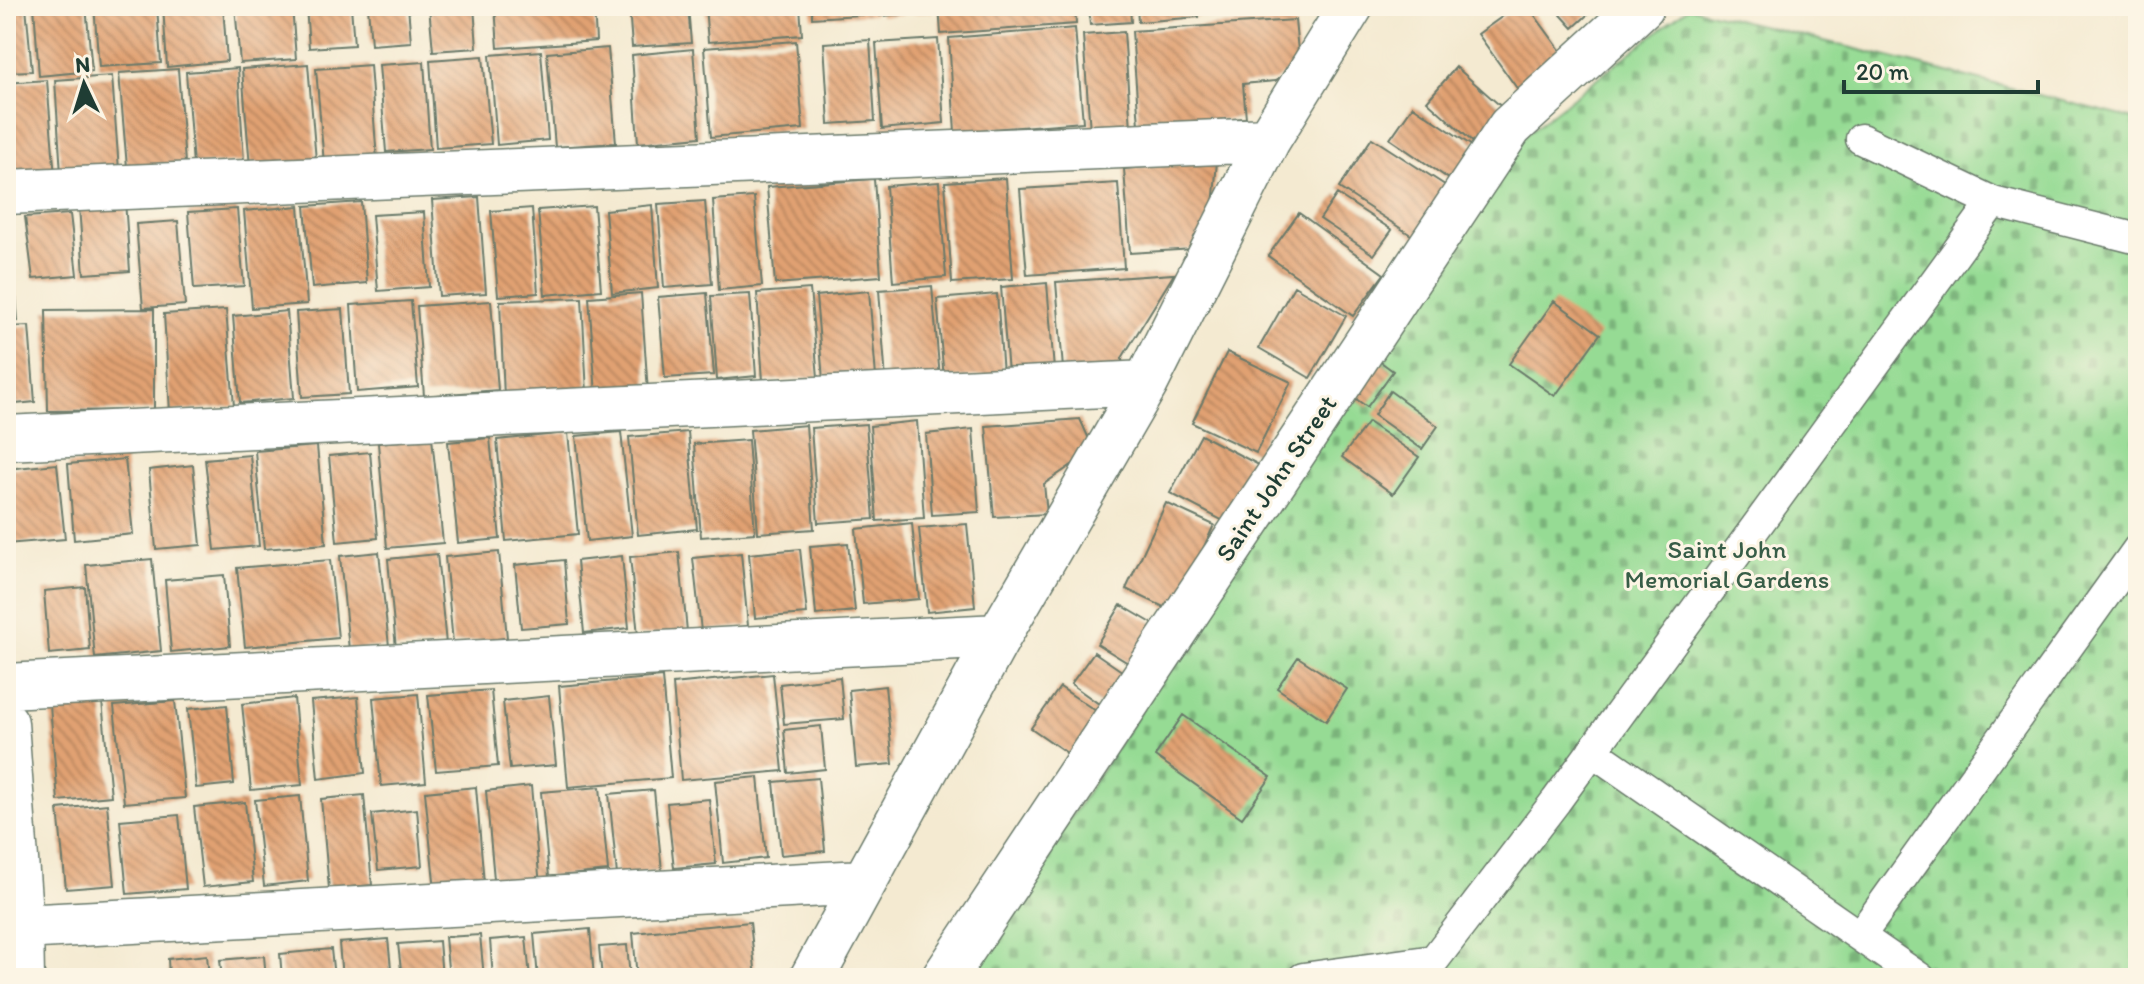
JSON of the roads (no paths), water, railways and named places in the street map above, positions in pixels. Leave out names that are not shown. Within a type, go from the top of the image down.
[{"type":"street","points":[[812,978],[999,636],[1146,383],[1268,140],[1351,6]]},
{"type":"street","name":"Saint John Street","points":[[947,977],[1510,127],[1642,6]]},
{"type":"street","points":[[6,192],[1268,140]]},
{"type":"street","points":[[6,438],[1146,383]]},
{"type":"street","points":[[6,686],[999,636]]},
{"type":"street","points":[[6,723],[22,978]]},
{"type":"street","points":[[21,927],[863,882]]},
{"type":"lane","points":[[1861,139],[1993,202],[2138,239]]},
{"type":"lane","points":[[1303,978],[1428,969],[1592,751],[1993,202]]},
{"type":"lane","points":[[1860,936],[2138,549]]},
{"type":"lane","points":[[1592,751],[1920,978]]},
{"type":"park label","name":"Saint John Memorial Gardens","points":[[1727,564]]}]
